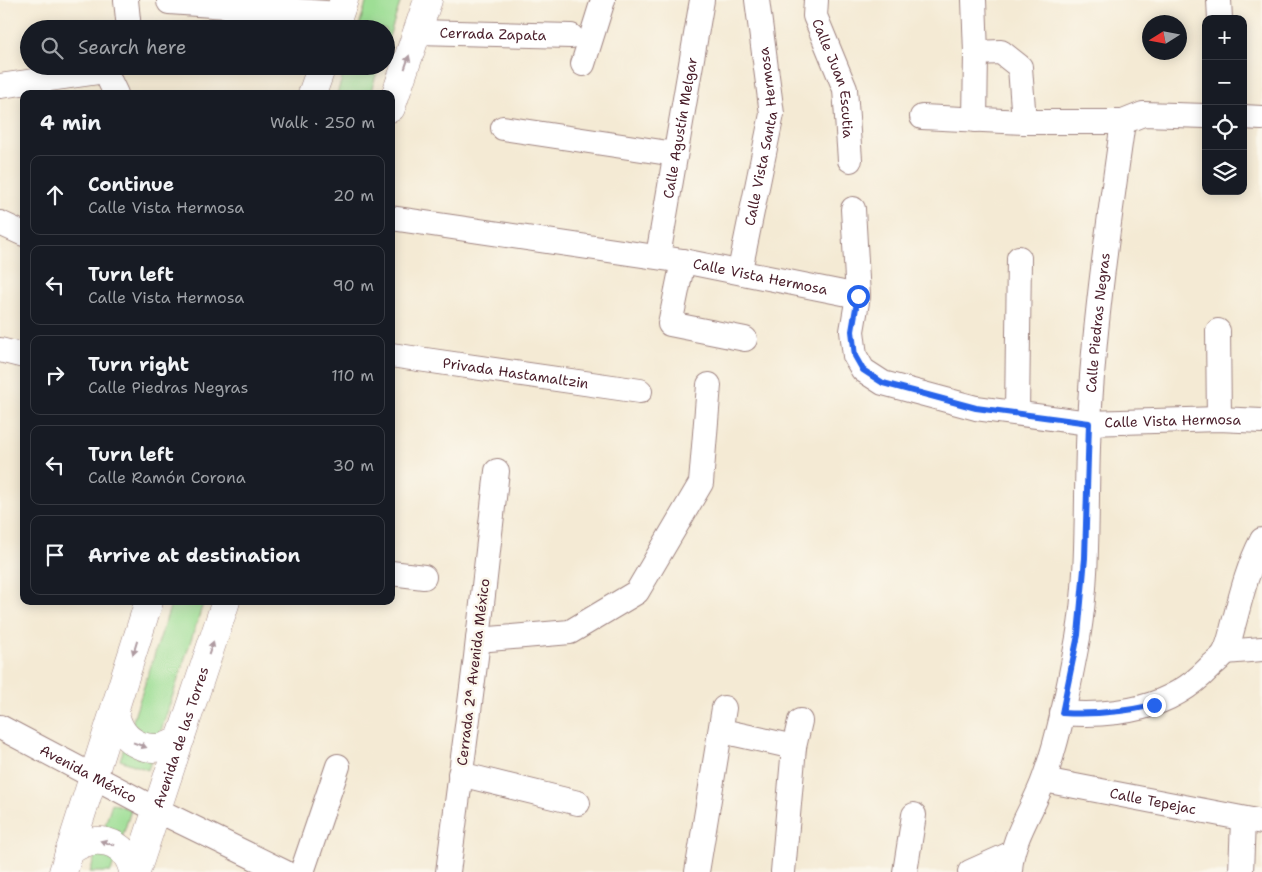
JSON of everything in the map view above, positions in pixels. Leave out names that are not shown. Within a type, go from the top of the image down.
[{"type":"main road","points":[[395,96],[428,0]]},
{"type":"main road","points":[[313,90],[319,75]]},
{"type":"main road","points":[[66,862],[148,605]]},
{"type":"main road","name":"Avenida de las Torres","points":[[134,872],[157,810],[225,605]]},
{"type":"main road","points":[[115,712],[119,728],[130,741],[137,745],[155,749],[164,747],[180,738]]},
{"type":"main road","points":[[66,862],[84,842],[93,840],[111,843],[125,854],[134,872]]},
{"type":"street","points":[[126,0],[128,20]]},
{"type":"street","points":[[583,64],[603,0]]},
{"type":"street","name":"Calle Agustín Melgar","points":[[658,256],[702,0]]},
{"type":"street","name":"Calle Vista Santa Hermosa","points":[[740,270],[772,114],[757,0]]},
{"type":"street","name":"Calle Juan Escutia","points":[[816,0],[815,16],[845,89],[850,160]]},
{"type":"street","points":[[974,0],[976,53],[975,120]]},
{"type":"street","points":[[1220,0],[1220,15]]},
{"type":"street","points":[[168,2],[339,14]]},
{"type":"street","name":"Cerrada Zapata","points":[[417,32],[571,36]]},
{"type":"street","points":[[976,53],[1001,52],[1020,67],[1024,122]]},
{"type":"street","points":[[0,86],[56,85],[89,75]]},
{"type":"street","points":[[107,75],[114,90]]},
{"type":"street","points":[[922,117],[1024,122],[1123,122],[1143,114],[1202,116]]},
{"type":"street","points":[[1247,118],[1262,118]]},
{"type":"street","name":"Calle Piedras Negras","points":[[1010,863],[1044,780],[1062,713],[1078,635],[1085,558],[1089,423],[1099,290],[1123,122]]},
{"type":"street","points":[[503,128],[675,154]]},
{"type":"street","points":[[853,209],[858,296]]},
{"type":"street","name":"Calle Vista Hermosa","points":[[395,219],[683,260],[740,270],[858,296],[852,331],[855,356],[863,370],[883,383],[976,408],[1089,423],[1219,419],[1262,421]]},
{"type":"street","points":[[0,223],[20,232]]},
{"type":"street","points":[[1017,413],[1019,258]]},
{"type":"street","points":[[683,260],[670,324],[745,339]]},
{"type":"street","points":[[1218,331],[1219,419]]},
{"type":"street","points":[[0,350],[20,355]]},
{"type":"street","name":"Privada Hastamaltzin","points":[[395,356],[640,391]]},
{"type":"street","points":[[478,640],[570,632],[638,592],[701,483],[709,385]]},
{"type":"street","name":"Cerrada 2ª Avenida México","points":[[448,872],[478,640],[497,471]]},
{"type":"street","points":[[1062,713],[1086,715],[1122,712],[1154,705],[1179,693],[1203,675],[1225,652],[1253,558],[1262,540]]},
{"type":"street","points":[[395,573],[424,577]]},
{"type":"street","points":[[1225,652],[1262,649]]},
{"type":"street","points":[[696,872],[723,719],[794,747]]},
{"type":"street","points":[[783,872],[794,747],[800,721]]},
{"type":"street","name":"Avenida México","points":[[0,727],[94,778],[284,872]]},
{"type":"street","points":[[302,872],[338,766]]},
{"type":"street","points":[[460,774],[578,803]]},
{"type":"street","name":"Calle Tepejac","points":[[1044,780],[1130,795],[1253,821]]},
{"type":"street","points":[[906,872],[914,815]]},
{"type":"street","points":[[1241,872],[1253,821]]},
{"type":"street","points":[[970,872],[1010,863]]},
{"type":"green space","points":[[367,0],[401,0],[394,20],[361,20]]},
{"type":"green space","points":[[343,75],[376,75],[371,90],[338,90]]},
{"type":"green space","points":[[171,605],[203,605],[148,770],[120,760]]},
{"type":"green space","points":[[112,803],[131,810],[111,872],[90,872]]},
{"type":"route","points":[[858,296],[852,331],[855,356],[863,370],[883,383],[976,408],[1089,423],[1085,558],[1078,635],[1062,713],[1086,715],[1122,712],[1154,705]]}]
